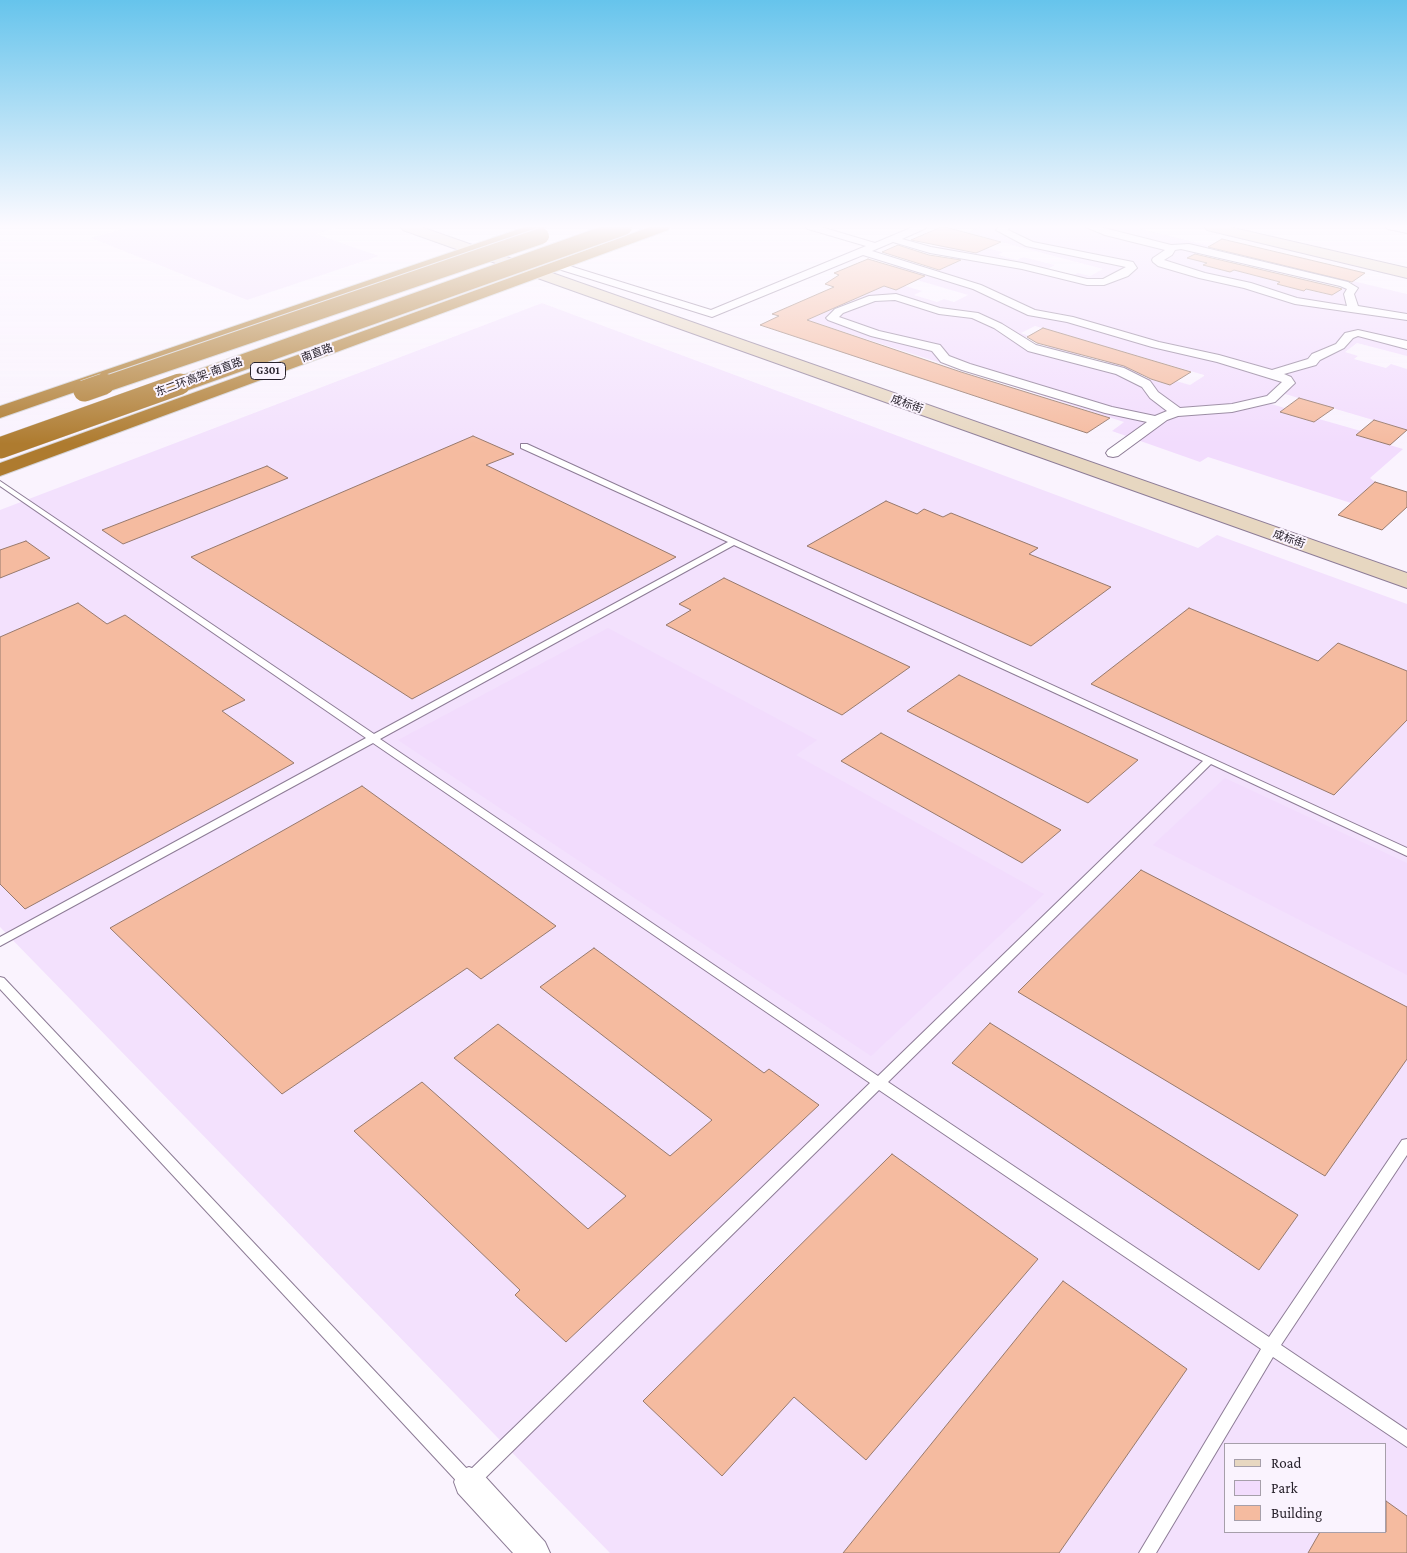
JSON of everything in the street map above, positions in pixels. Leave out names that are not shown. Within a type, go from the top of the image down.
[{"type":"highway","points":[[0,413],[327,299]]},
{"type":"highway","points":[[0,413],[84,391],[354,299]]},
{"type":"highway","name":"东二环高架-南直路","points":[[0,434],[386,299]]},
{"type":"highway","name":"东二环高架-南直路","points":[[0,448],[426,299]]},
{"type":"highway","name":"南直路","points":[[0,470],[462,299]]},
{"type":"street","name":"成标街","points":[[613,299],[1398,578]]},
{"type":"street","points":[[666,299],[712,314],[747,299]]},
{"type":"street","points":[[869,299],[839,311],[832,318],[875,334],[936,348],[945,359],[966,368],[1110,410],[1153,420]]},
{"type":"street","points":[[904,299],[939,311],[974,315],[998,326],[1032,348],[1120,372],[1146,384],[1154,395],[1176,412]]},
{"type":"street","points":[[1003,299],[1032,313],[1069,319],[1156,344],[1219,359],[1271,374],[1287,380],[1289,383],[1271,399],[1224,409],[1176,412],[1162,417],[1113,453]]},
{"type":"street","points":[[1290,299],[1341,309],[1354,309],[1407,317]]},
{"type":"street","points":[[1351,299],[1354,309]]},
{"type":"street","points":[[998,326],[1017,322],[1032,313]]},
{"type":"street","points":[[1358,333],[1357,325],[1375,313]]},
{"type":"street","points":[[1271,374],[1312,362],[1316,357],[1340,346],[1348,334],[1358,333],[1407,345]]},
{"type":"street","points":[[1398,578],[1407,558]]},
{"type":"street","points":[[470,1482],[534,1553]]},
{"type":"lane","points":[[524,446],[1407,852]]},
{"type":"lane","points":[[0,483],[880,1084],[1407,1438]]},
{"type":"lane","points":[[0,942],[374,740],[734,542]]},
{"type":"lane","points":[[0,981],[470,1482],[1210,760]]},
{"type":"lane","points":[[1147,1553],[1272,1347],[1407,1144]]},
{"type":"shaded area","points":[[542,303],[1198,548],[1217,535],[1407,604],[1407,1553],[610,1553],[0,927],[0,510]]},
{"type":"green space","points":[[853,299],[929,299],[937,302],[946,299],[954,302],[959,299],[1407,299],[1407,356],[1357,343],[1345,352],[1358,356],[1354,359],[1386,368],[1391,364],[1407,369],[1407,430],[1285,394],[1271,404],[1285,408],[1281,412],[1314,422],[1319,419],[1361,431],[1356,435],[1403,449],[1370,478],[1375,482],[1351,503],[1208,457],[1200,462],[1112,431],[1124,422],[807,320]],"holes":[[[1035,326],[1204,376],[1190,385],[1176,381],[1170,385],[1140,376],[1147,371],[1109,360],[1102,364],[1079,356],[1084,353],[1053,344],[1046,347],[1022,340],[1029,336],[1021,333]]]},
{"type":"green space","points":[[608,628],[817,740],[796,755],[1044,894],[871,1056],[398,740]]},
{"type":"green space","points":[[1225,778],[1407,863],[1407,975],[1153,845]]},
{"type":"building","points":[[805,299],[853,299],[807,320],[961,372],[1110,418],[1087,433],[760,325],[779,316],[772,314]]},
{"type":"building","points":[[1043,328],[1191,372],[1170,385],[1151,379],[1124,366],[1037,343],[1027,337]]},
{"type":"building","points":[[1299,398],[1334,408],[1314,422],[1280,412]]},
{"type":"building","points":[[1374,420],[1407,430],[1390,445],[1356,435]]},
{"type":"building","points":[[473,436],[514,454],[486,465],[676,557],[412,699],[191,557]]},
{"type":"building","points":[[267,466],[288,478],[123,544],[102,530]]},
{"type":"building","points":[[1375,482],[1407,492],[1407,507],[1382,530],[1338,515]]},
{"type":"building","points":[[886,501],[917,514],[924,509],[943,517],[951,513],[1038,548],[1029,554],[1111,587],[1031,646],[807,546]]},
{"type":"building","points":[[26,541],[50,558],[0,578],[0,550]]},
{"type":"building","points":[[724,578],[910,667],[842,715],[666,625],[691,610],[679,604]]},
{"type":"building","points":[[78,603],[107,624],[125,615],[245,700],[222,711],[294,763],[25,909],[0,884],[0,637]]},
{"type":"building","points":[[1189,608],[1318,661],[1338,643],[1407,671],[1407,720],[1334,795],[1091,684]]},
{"type":"building","points":[[959,675],[1138,760],[1088,803],[907,711]]},
{"type":"building","points":[[881,733],[1061,830],[1022,863],[841,761]]},
{"type":"building","points":[[362,786],[556,926],[481,979],[467,968],[282,1094],[110,928]]},
{"type":"building","points":[[1141,870],[1407,1007],[1407,1059],[1325,1176],[1018,992]]},
{"type":"building","points":[[594,948],[764,1073],[769,1069],[819,1105],[566,1342],[515,1295],[520,1290],[354,1131],[422,1082],[588,1229],[626,1196],[454,1058],[498,1024],[670,1156],[712,1120],[540,987]]},
{"type":"building","points":[[990,1023],[1298,1215],[1259,1270],[952,1063]]},
{"type":"building","points":[[892,1154],[1038,1259],[866,1460],[794,1397],[722,1476],[643,1401]]},
{"type":"building","points":[[1063,1281],[1187,1369],[1059,1553],[843,1553]]},
{"type":"building","points":[[1387,1502],[1407,1516],[1407,1553],[1308,1553],[1319,1533],[1387,1533]]}]
